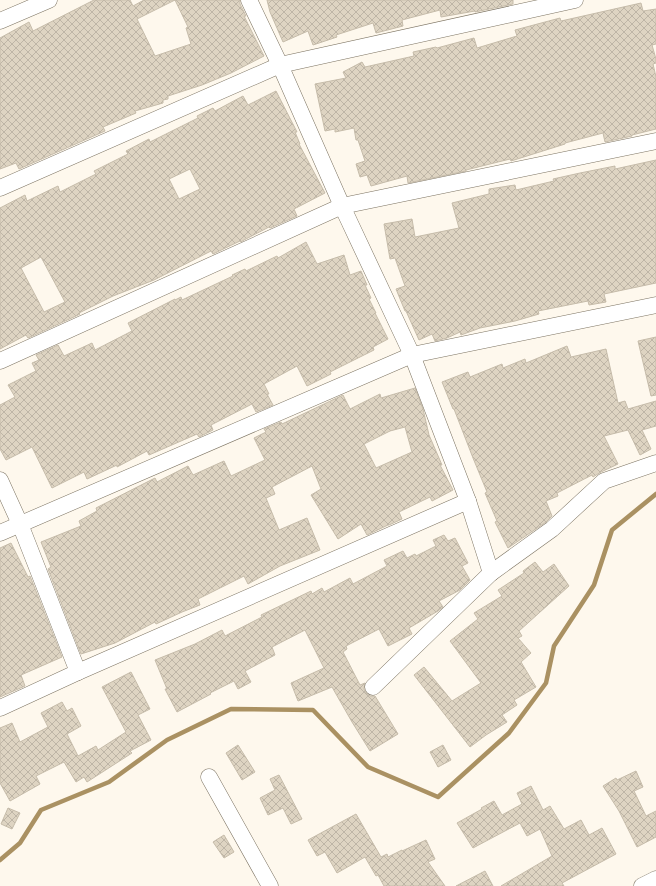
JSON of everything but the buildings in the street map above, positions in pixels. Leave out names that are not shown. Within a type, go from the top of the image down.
[{"type":"street","points":[[0,21],[49,0]]},
{"type":"street","points":[[249,0],[280,65],[342,206],[412,356],[468,501],[491,573]]},
{"type":"street","points":[[0,188],[280,65],[575,0]]},
{"type":"street","points":[[0,360],[342,206],[656,141]]},
{"type":"street","points":[[0,533],[412,356],[656,305]]},
{"type":"street","points":[[373,687],[491,573],[552,529],[604,481],[656,463]]},
{"type":"street","points":[[0,480],[20,524],[78,672]]},
{"type":"street","points":[[0,708],[78,672],[468,501]]},
{"type":"street","points":[[209,777],[270,886]]},
{"type":"street","points":[[642,886],[656,879]]},
{"type":"waterway","points":[[0,860],[20,843],[41,810],[109,782],[167,740],[231,709],[313,710],[368,767],[438,797],[509,733],[546,683],[554,646],[594,585],[612,530],[656,494]]}]
